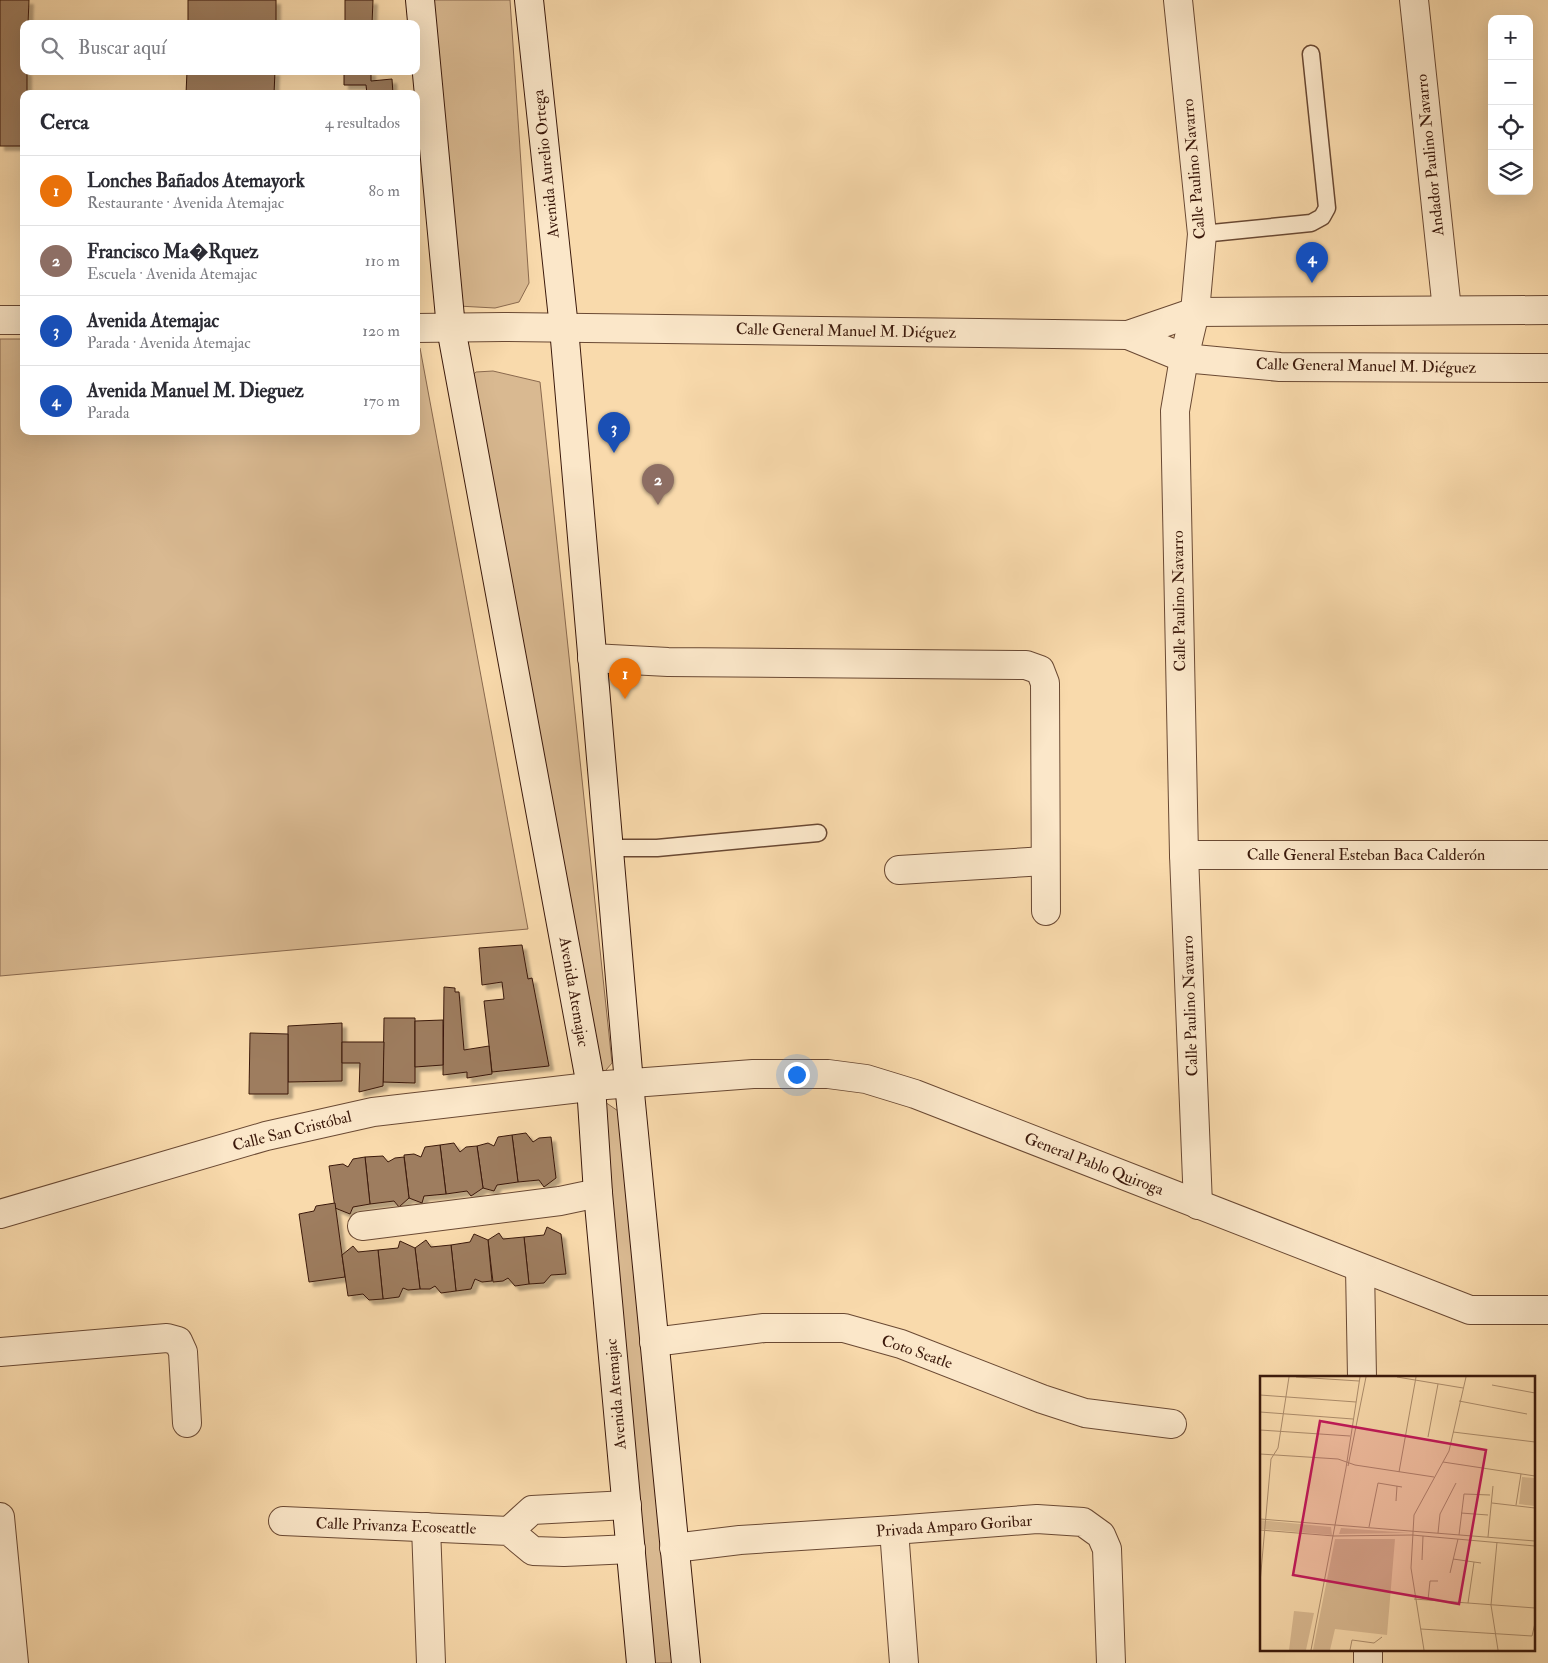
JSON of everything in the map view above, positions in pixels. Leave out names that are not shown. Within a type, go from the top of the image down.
[{"type":"street","points":[[420,0],[451,328]]},
{"type":"street","name":"Avenida Aurelio Ortega","points":[[529,0],[564,328]]},
{"type":"street","name":"Calle Paulino Navarro","points":[[1178,0],[1202,234],[1194,312],[1175,411],[1184,855],[1198,1205]]},
{"type":"street","name":"Andador Paulino Navarro","points":[[1414,0],[1447,310]]},
{"type":"street","name":"Calle General Manuel M. Diéguez","points":[[420,328],[1128,335],[1194,312],[1548,310]]},
{"type":"street","points":[[0,320],[20,320]]},
{"type":"street","name":"Avenida Atemajac","points":[[451,328],[591,1086],[598,1193],[641,1663]]},
{"type":"street","points":[[564,328],[629,1083],[686,1663]]},
{"type":"street","name":"Calle General Manuel M. Diéguez","points":[[1128,335],[1184,358],[1280,368],[1548,368]]},
{"type":"street","points":[[592,658],[668,662],[1026,665],[1040,670],[1045,684],[1046,911]]},
{"type":"street","name":"Calle General Esteban Baca Calderón","points":[[1184,855],[1548,855]]},
{"type":"street","points":[[900,870],[1045,861]]},
{"type":"street","name":"General Pablo Quiroga","points":[[591,1086],[714,1076],[790,1073],[828,1074],[866,1079],[915,1094],[1470,1310],[1548,1310]]},
{"type":"street","name":"Calle San Cristóbal","points":[[0,1214],[266,1136],[373,1112],[591,1086]]},
{"type":"street","points":[[362,1226],[560,1201],[598,1193]]},
{"type":"street","points":[[1360,1268],[1362,1376]]},
{"type":"street","name":"Coto Seatle","points":[[654,1342],[764,1328],[844,1328],[901,1344],[1042,1399],[1084,1413],[1172,1424]]},
{"type":"street","points":[[0,1352],[167,1338],[178,1340],[183,1352],[187,1423]]},
{"type":"street","points":[[627,1505],[532,1510],[510,1531],[533,1551],[564,1552],[631,1548]]},
{"type":"street","points":[[0,1517],[14,1663]]},
{"type":"street","name":"Privada Amparo Goribar","points":[[674,1548],[740,1540],[1037,1519],[1083,1522],[1101,1535],[1107,1549],[1111,1663]]},
{"type":"street","name":"Calle Privanza Ecoseattle","points":[[283,1521],[510,1531]]},
{"type":"street","points":[[426,1527],[431,1663]]},
{"type":"street","points":[[894,1530],[904,1663]]},
{"type":"street","points":[[1368,1650],[1368,1663]]},
{"type":"lane","points":[[1202,234],[1311,223],[1322,217],[1327,208],[1311,54]]},
{"type":"lane","points":[[608,848],[657,848],[818,833]]},
{"type":"shaded area","points":[[425,0],[510,0],[529,283],[519,302],[495,308],[458,306]]},
{"type":"shaded area","points":[[0,339],[20,339],[20,435],[420,435],[420,348],[528,929],[0,976]]},
{"type":"shaded area","points":[[493,371],[540,382],[612,1063],[600,1077],[465,382],[476,372]]},
{"type":"shaded area","points":[[605,1102],[621,1113],[674,1663],[644,1663]]},
{"type":"building","points":[[0,0],[29,0],[28,20],[20,20],[20,75],[27,75],[27,90],[20,90],[20,146],[0,146]]},
{"type":"building","points":[[188,0],[276,0],[276,20],[188,20]]},
{"type":"building","points":[[345,0],[373,0],[372,20],[345,20]]},
{"type":"building","points":[[187,75],[275,75],[274,90],[186,90]]},
{"type":"building","points":[[344,75],[371,75],[371,81],[392,79],[393,90],[367,90],[366,85],[344,85]]},
{"type":"building","points":[[522,945],[528,979],[532,978],[549,1066],[492,1072],[484,1001],[504,999],[502,982],[482,985],[479,948]]},
{"type":"building","points":[[444,987],[455,988],[455,992],[459,992],[464,1050],[489,1046],[492,1074],[467,1078],[467,1072],[443,1075]]},
{"type":"building","points":[[384,1018],[415,1018],[415,1083],[383,1082]]},
{"type":"building","points":[[443,1020],[443,1065],[415,1067],[415,1021]]},
{"type":"building","points":[[342,1023],[342,1081],[288,1082],[288,1026]]},
{"type":"building","points":[[250,1033],[288,1034],[288,1094],[249,1094]]},
{"type":"building","points":[[342,1042],[384,1042],[383,1086],[359,1092],[360,1063],[342,1063]]},
{"type":"building","points":[[526,1133],[533,1142],[539,1138],[551,1137],[556,1178],[544,1187],[539,1180],[518,1182],[512,1135]]},
{"type":"building","points":[[512,1135],[518,1182],[497,1185],[494,1191],[483,1188],[477,1146],[488,1143],[494,1146],[498,1137]]},
{"type":"building","points":[[454,1143],[460,1152],[466,1147],[477,1146],[483,1188],[471,1196],[467,1191],[446,1194],[440,1145]]},
{"type":"building","points":[[440,1145],[446,1194],[424,1196],[422,1203],[409,1198],[404,1155],[414,1154],[421,1157],[425,1147]]},
{"type":"building","points":[[383,1156],[388,1162],[395,1158],[404,1157],[409,1198],[399,1207],[394,1201],[370,1204],[365,1157]]},
{"type":"building","points":[[365,1157],[370,1204],[353,1207],[350,1214],[335,1208],[329,1166],[343,1164],[348,1167],[353,1159]]},
{"type":"building","points":[[335,1203],[345,1277],[309,1282],[299,1214],[314,1211],[316,1206]]},
{"type":"building","points":[[547,1227],[561,1234],[566,1274],[551,1275],[544,1283],[529,1284],[524,1237],[544,1235]]},
{"type":"building","points":[[499,1233],[503,1239],[524,1237],[529,1284],[515,1286],[508,1278],[503,1281],[493,1282],[488,1240]]},
{"type":"building","points":[[474,1234],[488,1240],[492,1281],[482,1282],[475,1279],[471,1289],[456,1291],[451,1245],[470,1242]]},
{"type":"building","points":[[426,1240],[431,1247],[451,1245],[456,1291],[441,1293],[435,1286],[430,1289],[420,1289],[415,1248]]},
{"type":"building","points":[[400,1241],[415,1248],[420,1289],[408,1290],[403,1288],[399,1297],[383,1299],[378,1250],[398,1248]]},
{"type":"building","points":[[353,1246],[358,1252],[378,1250],[383,1299],[369,1300],[363,1294],[348,1296],[342,1255]]},
{"type":"place","name":"Avenida Manuel M. Dieguez","points":[[1312,283]]},
{"type":"place","name":"Avenida Atemajac","points":[[614,453]]},
{"type":"place","name":"Francisco Ma�Rquez","points":[[658,505]]},
{"type":"place","name":"Lonches Bañados Atemayork","points":[[625,699]]}]
